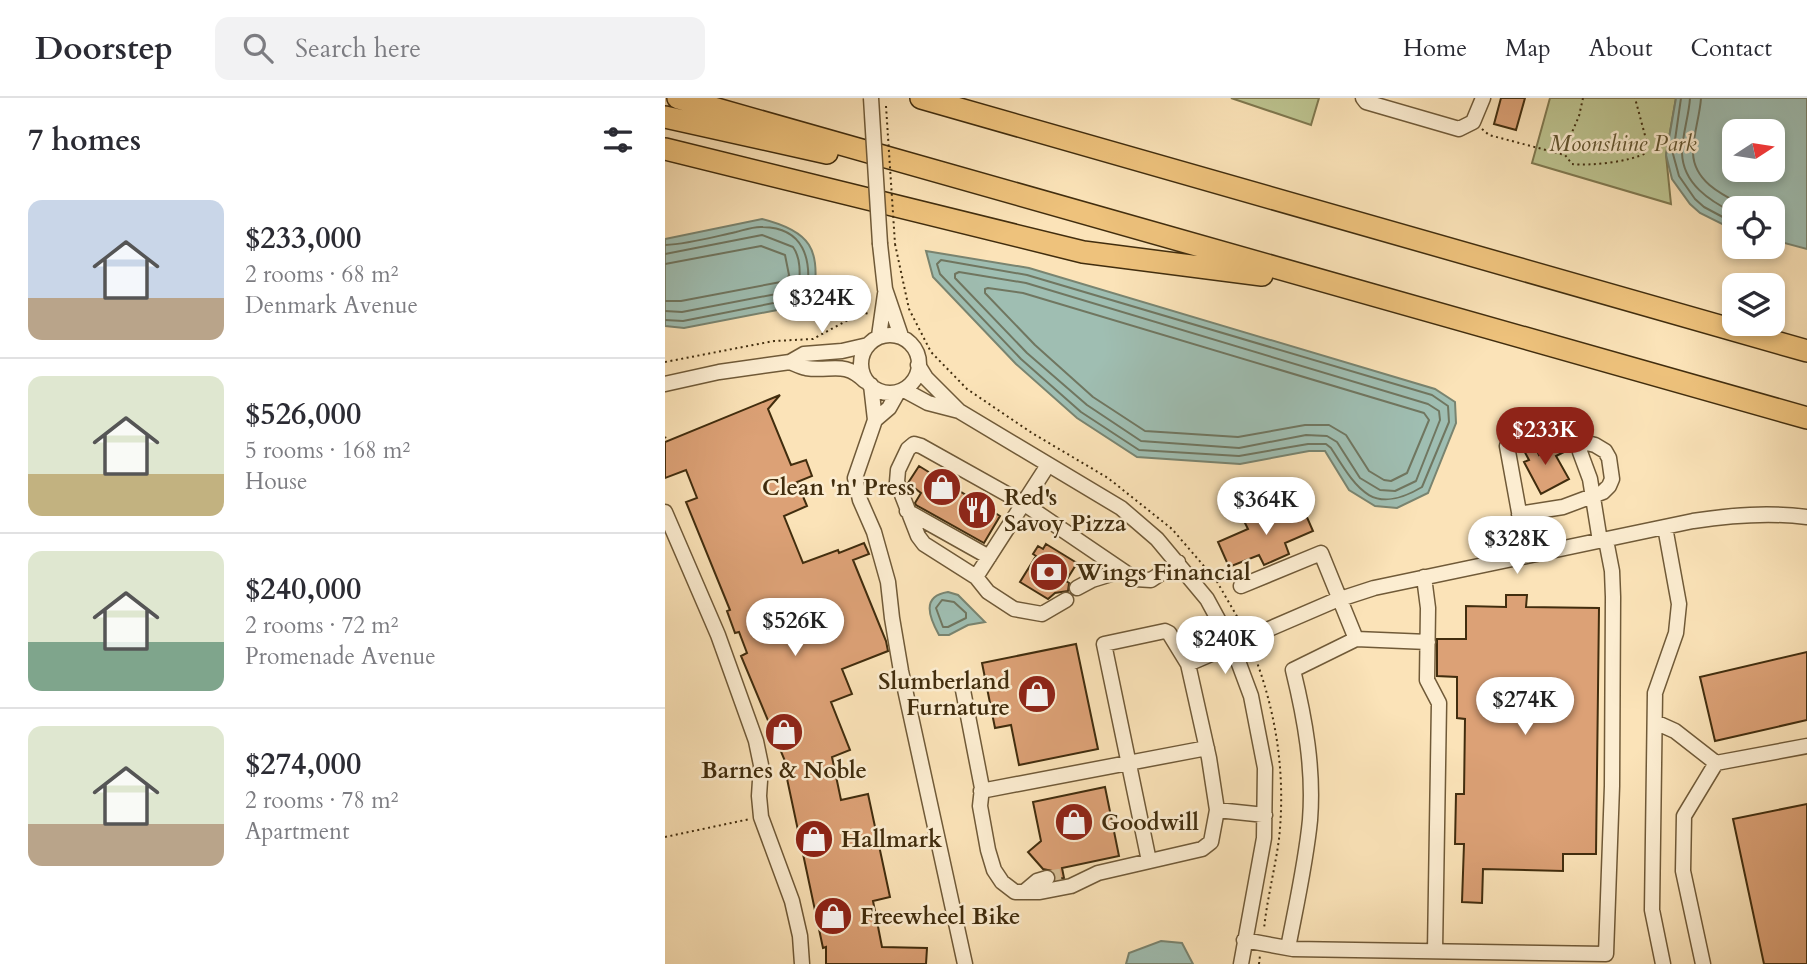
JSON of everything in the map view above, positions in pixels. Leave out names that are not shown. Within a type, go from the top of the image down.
[{"type":"highway","points":[[678,98],[1807,418]]},
{"type":"highway","points":[[921,98],[1807,351]]},
{"type":"highway","points":[[665,117],[1003,190]]},
{"type":"highway","points":[[665,149],[1083,252],[1333,284]]},
{"type":"street","points":[[871,98],[880,244],[888,315],[901,336],[916,350],[919,371],[889,408],[875,420]]},
{"type":"street","points":[[1363,98],[1366,102],[1459,129],[1473,122],[1483,98]]},
{"type":"street","points":[[888,315],[874,340],[864,348],[860,363],[868,383],[875,420],[855,478],[888,582],[901,671],[965,964]]},
{"type":"street","points":[[665,384],[719,372],[790,362],[804,354],[842,351],[874,340],[901,336]]},
{"type":"street","points":[[790,362],[807,368],[843,367],[855,371],[880,392],[901,391],[928,403],[959,411]]},
{"type":"street","points":[[918,365],[926,378],[959,411],[1121,508],[1157,539],[1207,599],[1232,645],[1251,696],[1265,768],[1265,815],[1258,875],[1241,964]]},
{"type":"street","points":[[1519,513],[1563,507],[1603,492],[1612,479],[1612,468],[1605,452],[1595,445],[1536,430],[1526,430],[1507,446],[1519,513],[1527,556]]},
{"type":"street","points":[[1066,600],[1042,614],[1014,609],[988,592],[976,577],[924,544],[918,536],[897,482],[898,470],[908,449],[914,444],[921,446],[1023,503],[1135,579],[1151,580],[1178,562]]},
{"type":"street","points":[[1244,940],[1288,948],[1606,954],[1612,786],[1612,571],[1590,479],[1580,452]]},
{"type":"street","points":[[976,577],[1048,465]]},
{"type":"street","points":[[907,510],[989,557]]},
{"type":"street","points":[[665,512],[718,635],[757,741],[761,765],[761,817],[792,901],[799,929],[802,964]]},
{"type":"street","points":[[1188,664],[1341,598],[1374,588],[1735,514],[1807,517]]},
{"type":"street","points":[[1663,964],[1652,910],[1655,693],[1676,633],[1679,604],[1665,527]]},
{"type":"street","points":[[1241,586],[1321,553],[1356,639]]},
{"type":"street","points":[[1077,588],[1121,571]]},
{"type":"street","points":[[1424,577],[1428,608],[1427,680],[1439,703],[1435,951]]},
{"type":"street","points":[[962,685],[994,870],[1002,882],[1015,891],[1040,892],[1071,886],[1098,873],[1150,861],[1202,849],[1211,842],[1217,810],[1207,748],[1188,664],[1169,634],[1165,631],[1104,644],[1150,861]]},
{"type":"street","points":[[1288,948],[1310,820],[1310,763],[1301,702],[1293,670],[1356,639],[1428,642]]},
{"type":"street","points":[[1655,722],[1675,731],[1716,763]]},
{"type":"street","points":[[1703,964],[1683,871],[1684,816],[1716,763],[1807,746]]},
{"type":"street","points":[[981,790],[1207,748]]},
{"type":"street","points":[[1217,810],[1265,815]]},
{"type":"street","points":[[1064,875],[1082,879]]},
{"type":"street","points":[[1024,892],[1037,881],[1047,878]]},
{"type":"path","points":[[885,98],[895,244]]},
{"type":"path","points":[[1565,155],[1583,98]]},
{"type":"path","points":[[1473,122],[1489,135],[1565,155],[1572,164],[1586,165],[1637,158],[1646,153],[1647,143],[1635,98]]},
{"type":"path","points":[[665,362],[774,341],[813,339],[859,314],[888,315],[909,309]]},
{"type":"path","points":[[665,837],[761,817]]},
{"type":"green space","points":[[1231,98],[1319,98],[1311,125]]},
{"type":"green space","name":"Moonshine Park","points":[[1550,98],[1676,98],[1666,155],[1671,204],[1532,163]]},
{"type":"water","points":[[1676,98],[1807,98],[1807,249],[1785,243],[1785,196],[1722,196],[1722,224],[1700,213],[1690,204],[1672,179],[1666,155]]},
{"type":"water","points":[[762,219],[802,236],[809,245],[816,267],[813,299],[808,304],[684,328],[665,326],[665,239]]},
{"type":"water","points":[[926,251],[1029,268],[1435,389],[1455,402],[1456,423],[1428,493],[1397,508],[1375,506],[1349,490],[1325,451],[1309,451],[1240,464],[1137,457],[1077,418],[1016,364],[933,277]]},
{"type":"water","points":[[948,592],[958,595],[985,622],[968,625],[949,635],[939,635],[930,615],[931,603],[939,594]]},
{"type":"water","points":[[1161,941],[1182,943],[1193,964],[1126,964],[1129,953]]},
{"type":"building","points":[[1501,98],[1525,98],[1516,130],[1494,124]]},
{"type":"building","points":[[780,395],[768,409],[791,465],[806,460],[812,476],[797,482],[807,506],[784,516],[803,563],[864,543],[869,554],[853,560],[888,651],[842,669],[852,694],[831,702],[850,750],[832,757],[841,800],[868,794],[890,897],[873,901],[882,947],[927,948],[926,964],[826,964],[826,947],[823,948],[786,774],[790,773],[741,656],[747,653],[739,632],[735,633],[727,611],[730,610],[686,502],[697,498],[686,470],[665,478],[665,442]]},
{"type":"building","points":[[1532,440],[1539,455],[1557,445],[1561,446],[1564,452],[1556,456],[1569,479],[1541,494],[1524,462],[1529,460],[1521,445]]},
{"type":"building","points":[[919,466],[1000,516],[984,543],[916,505],[921,493],[908,483]]},
{"type":"building","points":[[1302,506],[1313,531],[1285,543],[1289,554],[1264,565],[1259,555],[1229,567],[1218,542],[1248,529],[1243,519],[1270,507],[1275,518]]},
{"type":"building","name":"Wings Financial","points":[[1046,544],[1077,563],[1066,581],[1069,583],[1068,591],[1055,593],[1048,599],[1020,582],[1036,556],[1033,554],[1038,546],[1043,549]]},
{"type":"building","points":[[1506,595],[1527,595],[1526,607],[1599,608],[1596,854],[1563,854],[1563,871],[1483,869],[1482,903],[1462,902],[1464,844],[1455,844],[1456,794],[1464,794],[1465,719],[1457,718],[1457,677],[1437,676],[1437,639],[1466,639],[1466,606],[1506,607]]},
{"type":"building","name":"Slumberland Furnature","points":[[1076,644],[1098,749],[1019,765],[1011,725],[995,728],[982,663]]},
{"type":"building","points":[[1807,652],[1807,720],[1715,741],[1700,677]]},
{"type":"building","name":"Goodwill","points":[[1105,787],[1119,856],[1062,868],[1064,878],[1056,879],[1053,871],[1043,869],[1028,852],[1041,841],[1033,802]]},
{"type":"building","points":[[1807,804],[1807,964],[1764,964],[1733,819]]},
{"type":"tunnel","points":[[1047,878],[1064,875]]},
{"type":"place","name":"Clean 'n' Press","points":[[942,487]]},
{"type":"place","name":"Red's Savoy Pizza","points":[[977,510]]},
{"type":"place","name":"Wings Financial","points":[[1049,572]]},
{"type":"place","name":"Slumberland Furnature","points":[[1037,694]]},
{"type":"place","name":"Barnes & Noble","points":[[784,732]]},
{"type":"place","name":"Goodwill","points":[[1074,822]]},
{"type":"place","name":"Hallmark","points":[[814,839]]},
{"type":"place","name":"Freewheel Bike","points":[[833,916]]}]
